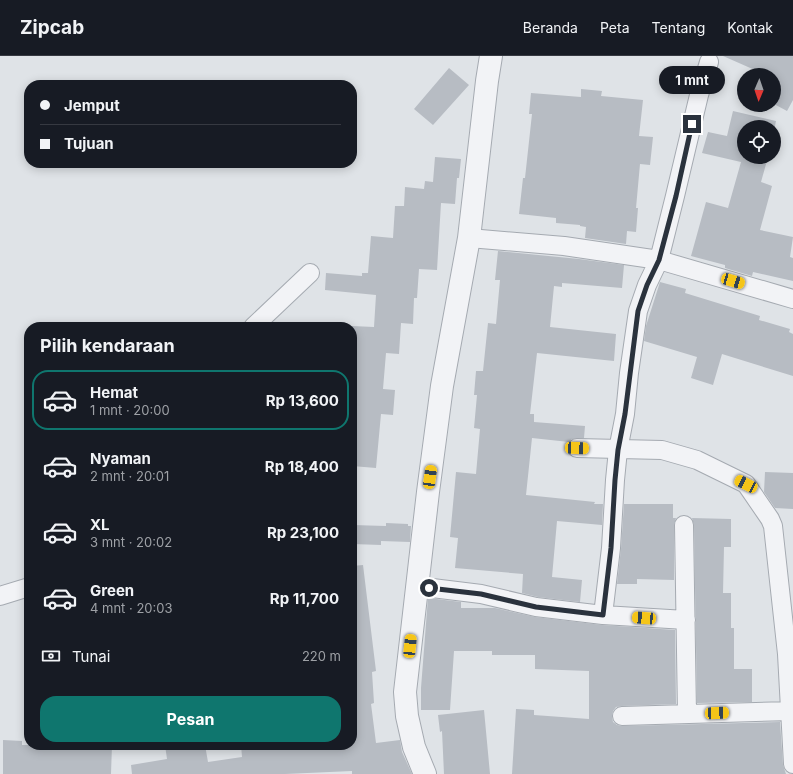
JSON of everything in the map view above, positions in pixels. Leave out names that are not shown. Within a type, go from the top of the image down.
[{"type":"street","points":[[425,774],[414,747],[407,716],[405,692],[416,586],[442,386],[469,238],[491,56]]},
{"type":"street","points":[[603,615],[611,548],[618,450],[625,414],[638,311],[647,285],[659,260],[676,196],[699,95],[709,62]]},
{"type":"street","points":[[469,238],[564,246],[659,260],[793,298]]},
{"type":"street","points":[[259,322],[310,273]]},
{"type":"street","points":[[577,448],[662,450],[697,460],[746,484],[770,518],[773,526],[790,655],[790,711],[793,764]]},
{"type":"street","points":[[684,525],[687,714]]},
{"type":"street","points":[[416,586],[481,594],[536,607],[603,615],[686,620]]},
{"type":"street","points":[[0,596],[24,589]]},
{"type":"street","points":[[622,716],[790,711]]},
{"type":"building","points":[[723,56],[793,56],[793,100],[787,111],[781,108],[781,68],[750,68]]},
{"type":"building","points":[[449,68],[469,85],[433,125],[414,109]]},
{"type":"building","points":[[581,89],[602,91],[601,96],[643,100],[639,136],[653,137],[650,165],[640,164],[636,208],[638,208],[636,232],[627,231],[626,244],[585,238],[586,227],[556,223],[556,218],[519,214],[523,178],[525,178],[532,114],[529,114],[531,93],[581,97]]},
{"type":"building","points":[[733,111],[772,120],[737,120],[737,161],[702,153],[708,132],[727,136]]},
{"type":"building","points":[[435,157],[461,159],[459,178],[457,178],[455,204],[441,203],[437,270],[419,269],[417,298],[414,298],[413,324],[401,323],[399,354],[386,353],[383,389],[395,390],[393,415],[381,414],[376,468],[357,466],[357,326],[374,327],[376,295],[325,290],[326,273],[362,276],[362,273],[368,273],[371,236],[393,238],[395,206],[404,206],[405,187],[424,189],[425,181],[433,182]]},
{"type":"building","points":[[740,164],[766,164],[761,182],[772,186],[760,230],[793,237],[790,257],[793,258],[793,281],[753,272],[752,276],[725,268],[725,265],[691,256],[706,202],[728,208]]},
{"type":"building","points":[[498,251],[624,265],[622,288],[562,283],[562,287],[554,286],[550,327],[616,334],[614,361],[537,353],[530,414],[534,414],[534,422],[585,426],[584,438],[572,439],[569,442],[532,438],[526,495],[603,504],[602,525],[557,521],[552,577],[582,580],[580,602],[538,597],[522,593],[523,574],[455,568],[458,538],[450,537],[456,472],[476,474],[480,429],[474,428],[477,395],[474,395],[476,371],[483,371],[488,323],[496,324],[500,280],[495,280]]},
{"type":"building","points":[[660,282],[686,289],[685,293],[760,316],[759,320],[790,329],[789,332],[793,334],[793,376],[722,354],[713,385],[691,378],[697,357],[644,341],[646,326]]},
{"type":"building","points":[[765,472],[793,473],[793,509],[775,508],[764,492]]},
{"type":"building","points":[[624,504],[673,504],[673,518],[676,518],[674,525],[674,580],[637,579],[637,584],[617,584]]},
{"type":"building","points":[[692,518],[731,519],[731,547],[724,547],[723,593],[731,593],[731,628],[734,628],[734,669],[752,669],[752,702],[697,703],[694,525]]},
{"type":"building","points":[[386,523],[408,524],[408,526],[411,526],[410,542],[381,541],[381,545],[357,544],[357,525],[386,526]]},
{"type":"building","points":[[363,565],[376,671],[372,672],[374,703],[371,704],[376,743],[400,740],[402,752],[412,774],[352,774],[352,771],[285,774],[132,774],[131,765],[167,759],[166,750],[206,750],[208,762],[242,757],[241,750],[357,750],[357,566]]},
{"type":"building","points":[[428,598],[461,602],[461,608],[495,608],[535,617],[602,625],[675,630],[676,704],[616,707],[613,711],[613,722],[622,726],[780,722],[783,765],[786,774],[512,774],[516,709],[534,710],[534,715],[589,719],[589,671],[535,669],[535,655],[492,655],[492,651],[454,651],[450,710],[421,710],[421,688]]},
{"type":"building","points":[[484,710],[490,774],[444,774],[442,731],[440,732],[438,715]]},
{"type":"building","points":[[3,740],[22,741],[24,750],[112,750],[111,774],[3,774]]},
{"type":"route","points":[[429,588],[481,594],[536,607],[603,615],[611,548],[618,450],[625,414],[638,311],[647,285],[659,260],[676,196],[692,124]]}]
